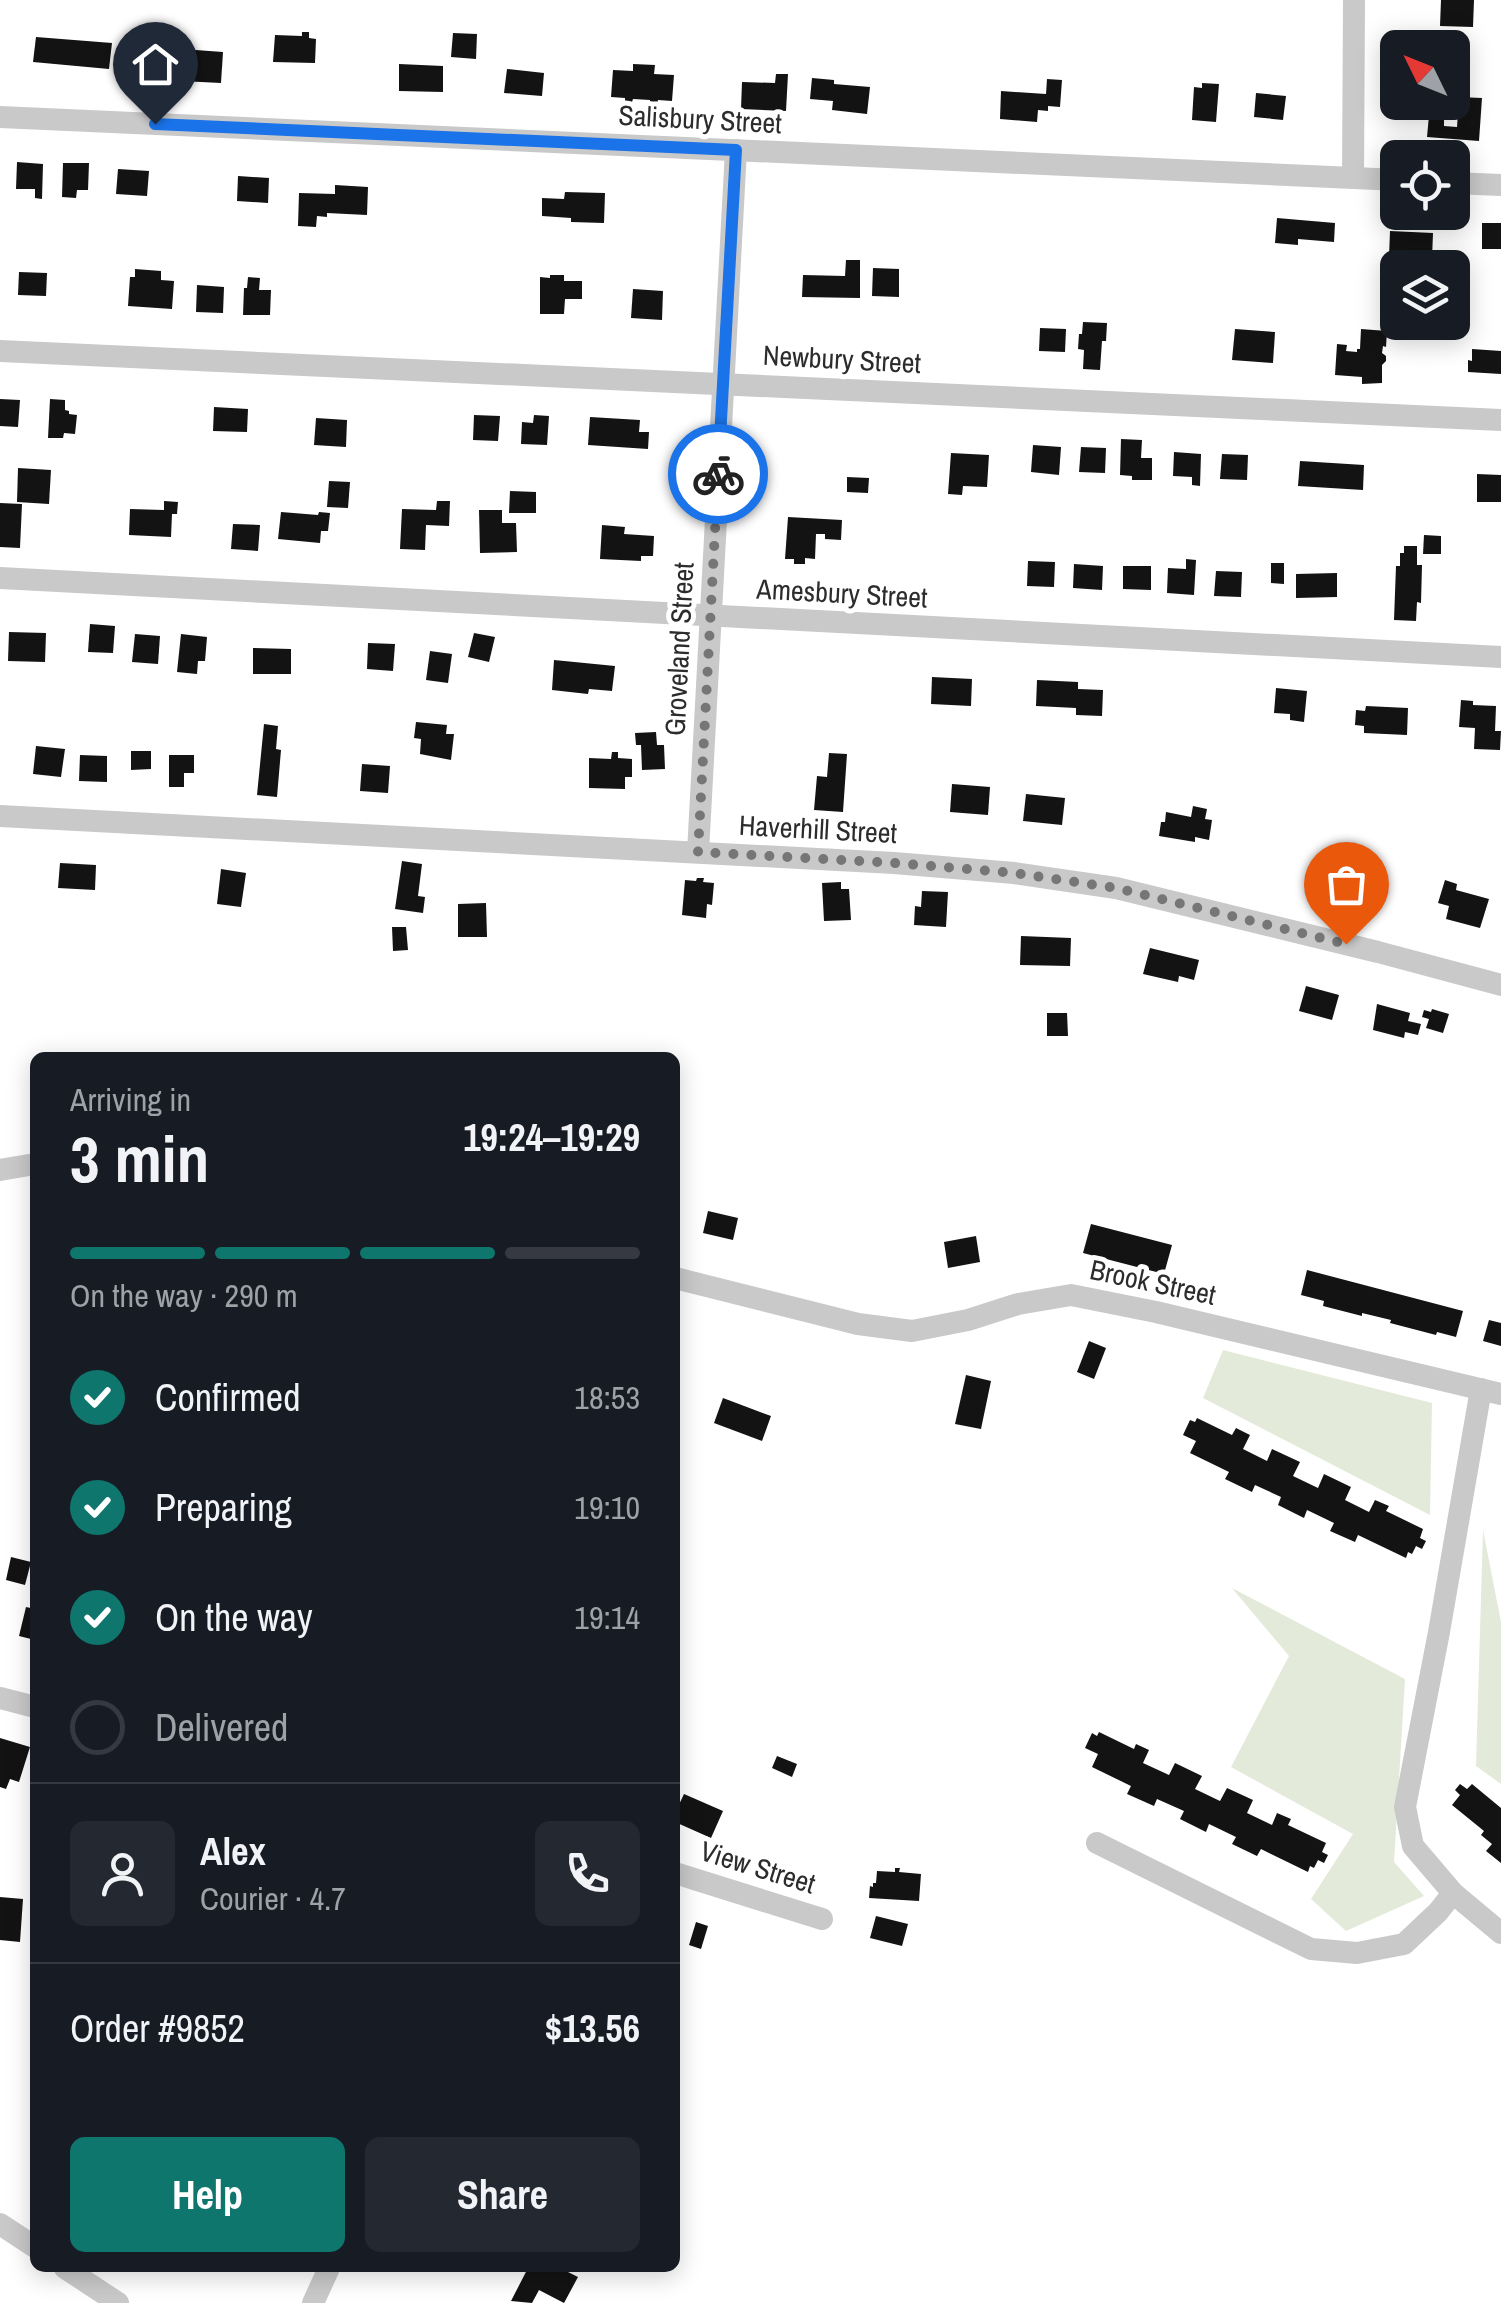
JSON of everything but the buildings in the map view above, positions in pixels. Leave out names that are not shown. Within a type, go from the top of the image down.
[{"type":"street","points":[[1352,178],[1354,0]]},
{"type":"street","name":"Salisbury Street","points":[[0,117],[1380,179]]},
{"type":"street","name":"Groveland Street","points":[[698,852],[736,150]]},
{"type":"street","points":[[1470,184],[1501,185]]},
{"type":"street","name":"Newbury Street","points":[[0,351],[1501,420]]},
{"type":"street","name":"Amesbury Street","points":[[0,578],[1501,656]]},
{"type":"street","name":"Haverhill Street","points":[[0,816],[894,863],[1014,873],[1116,888],[1501,985]]},
{"type":"street","points":[[0,1170],[30,1165]]},
{"type":"street","name":"Brook Street","points":[[680,1279],[846,1321],[912,1331],[1071,1295],[1491,1391]]},
{"type":"street","points":[[1491,1391],[1405,1807],[1413,1846],[1452,1893],[1501,1933]]},
{"type":"street","points":[[0,1698],[30,1706]]},
{"type":"street","points":[[1097,1843],[1312,1949],[1357,1953],[1404,1944],[1452,1893]]},
{"type":"street","name":"View Street","points":[[680,1874],[822,1919]]},
{"type":"street","points":[[0,2224],[30,2244]]},
{"type":"street","points":[[71,2272],[118,2303]]},
{"type":"street","points":[[312,2303],[328,2272]]},
{"type":"green space","points":[[1223,1350],[1432,1403],[1430,1515],[1203,1398]]},
{"type":"green space","points":[[1483,1530],[1501,1622],[1501,1784],[1476,1766]]},
{"type":"green space","points":[[1232,1588],[1405,1679],[1394,1862],[1424,1896],[1346,1931],[1311,1899],[1353,1834],[1231,1767],[1289,1656]]},
{"type":"way so far","points":[[718,474],[698,852],[1014,873],[1116,888],[1346,944]]},
{"type":"route","points":[[155,124],[736,150],[718,474]]}]
